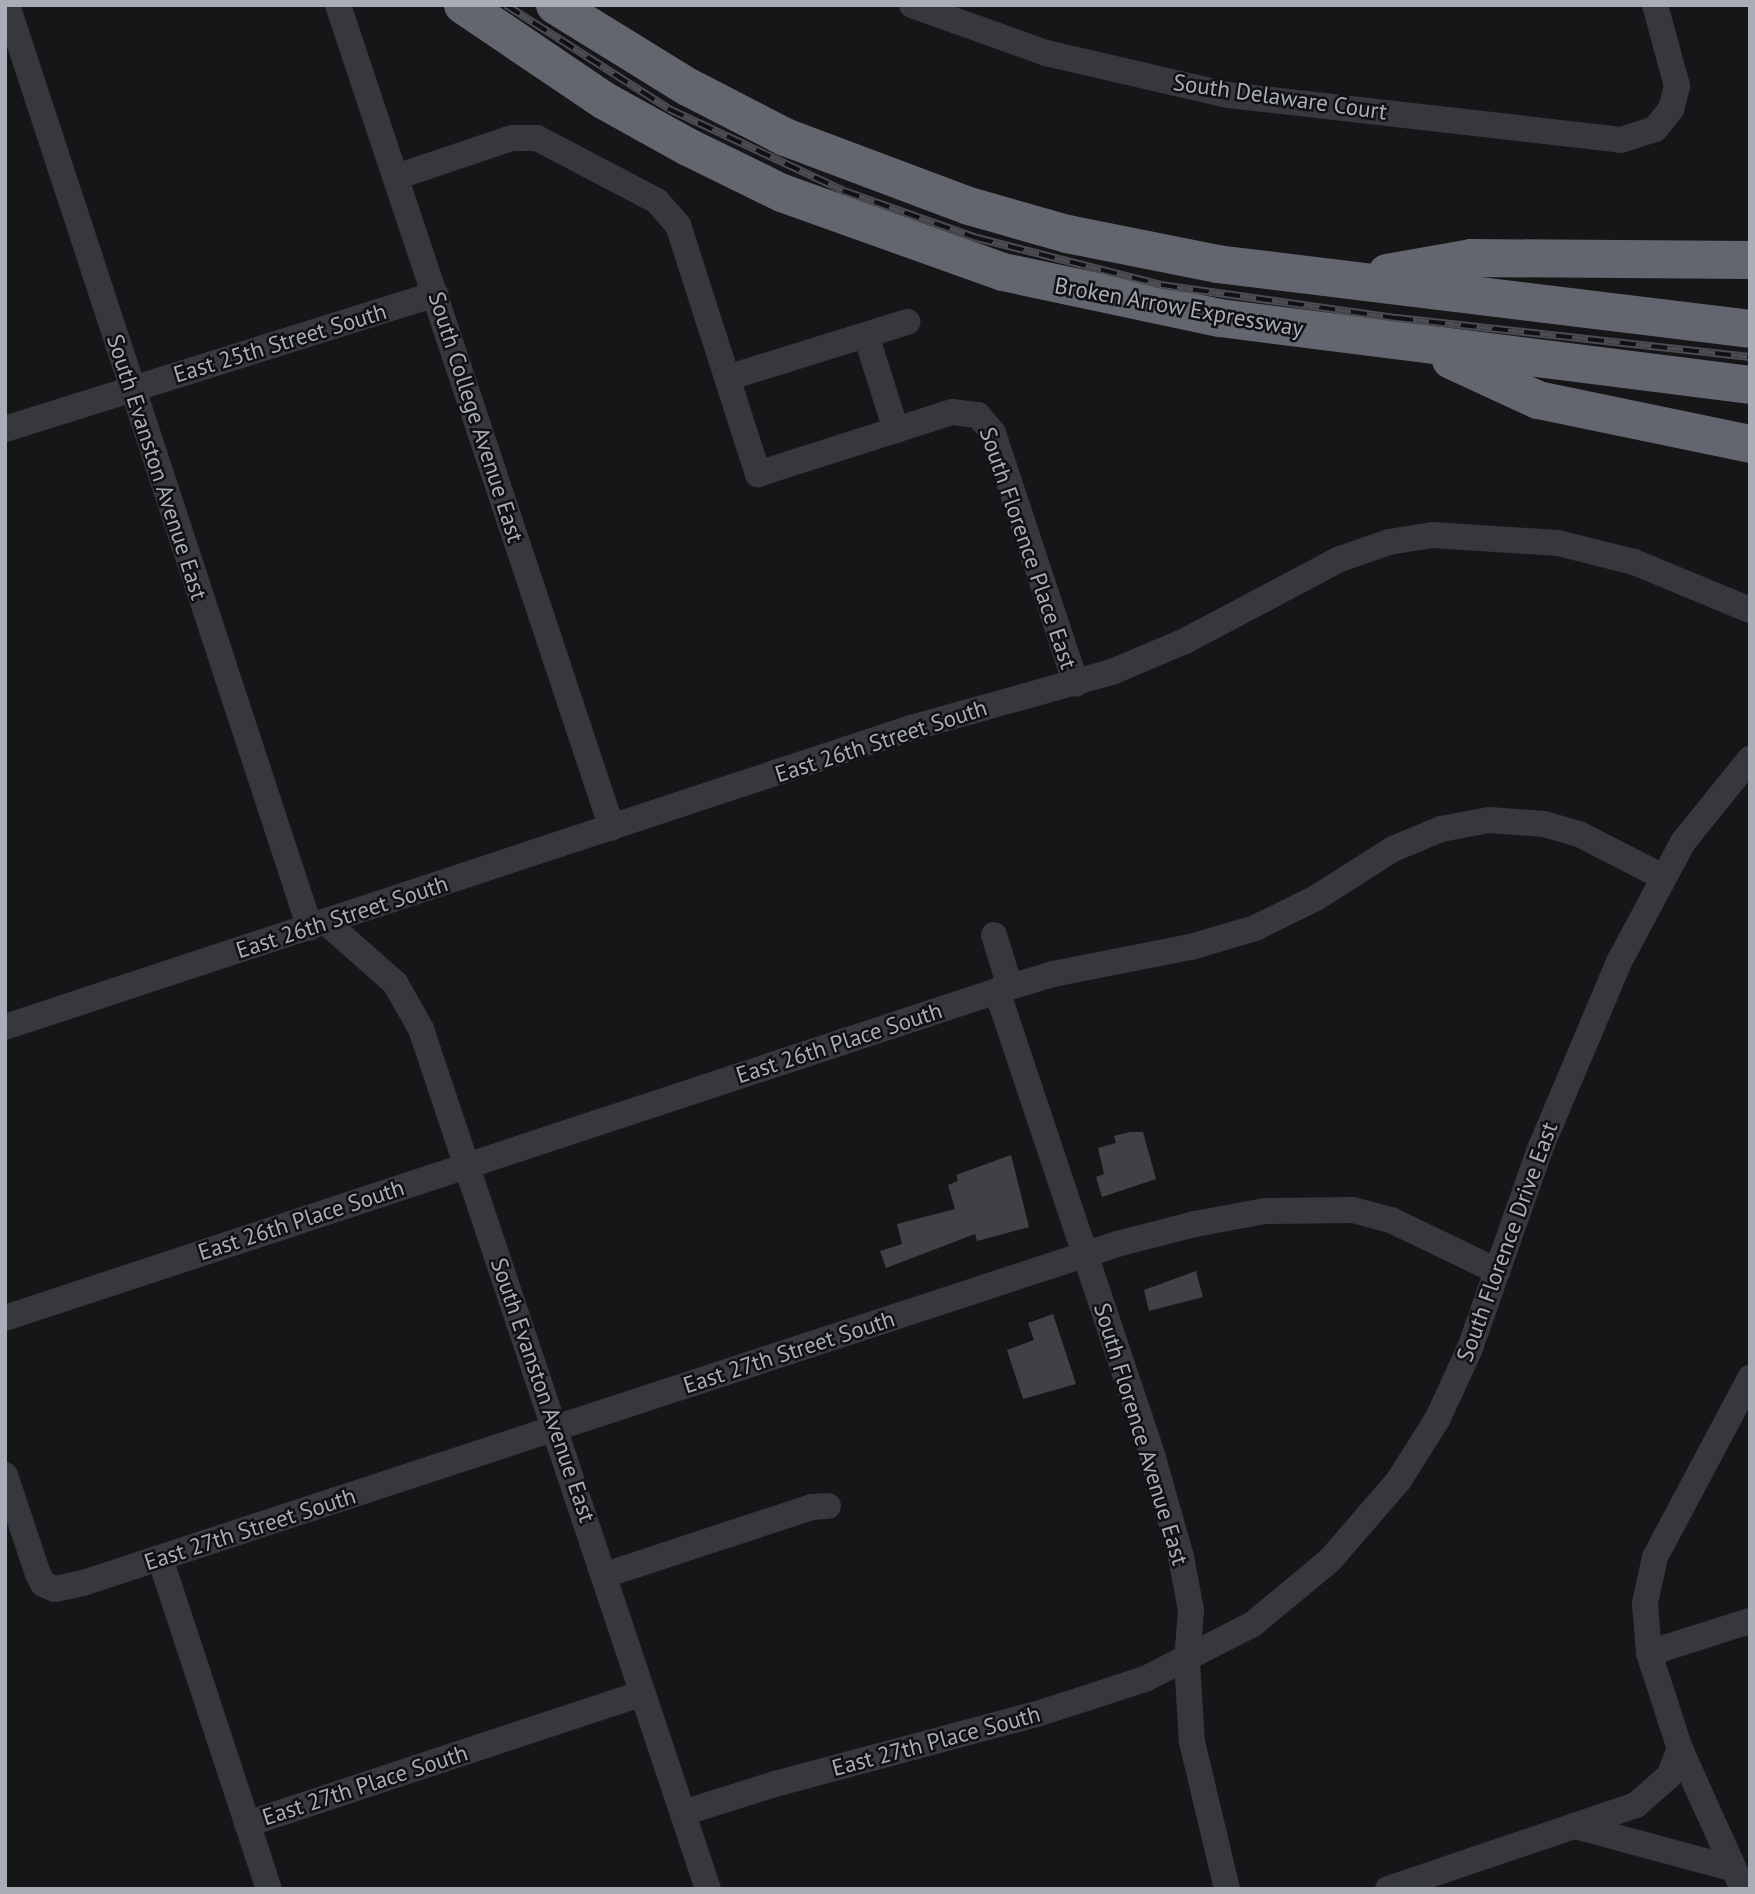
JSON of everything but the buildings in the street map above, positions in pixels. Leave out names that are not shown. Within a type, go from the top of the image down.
[{"type":"highway","name":"Broken Arrow Expressway","points":[[463,5],[562,74],[688,147],[782,193],[918,245],[1056,286],[1159,309],[1750,385]]},
{"type":"highway","points":[[555,5],[688,87],[785,137],[957,202],[1150,252],[1347,281],[1750,329]]},
{"type":"highway","points":[[1347,281],[1471,258],[1750,260]]},
{"type":"highway","points":[[1418,344],[1538,400],[1750,443]]},
{"type":"street","name":"South Evanston Avenue East","points":[[7,5],[131,389],[318,925],[372,960],[411,1006],[558,1428],[708,1889]]},
{"type":"street","name":"South College Avenue East","points":[[338,5],[612,828]]},
{"type":"street","name":"South Delaware Court","points":[[912,5],[1046,53],[1228,95],[1620,141],[1655,128],[1671,109],[1677,86],[1655,5]]},
{"type":"street","points":[[396,177],[512,138],[537,138],[657,201],[670,213],[758,474],[896,430],[866,335]]},
{"type":"street","name":"East 25th Street South","points":[[5,429],[435,294]]},
{"type":"street","points":[[727,378],[906,322]]},
{"type":"street","name":"South Florence Place East","points":[[896,430],[952,412],[978,415],[993,433],[1076,684]]},
{"type":"street","name":"East 26th Street South","points":[[6,1025],[318,925],[911,728],[1076,684],[1185,641],[1340,559],[1409,538],[1457,536],[1558,543],[1633,562],[1750,610]]},
{"type":"street","name":"South Florence Drive East","points":[[1187,1661],[1294,1594],[1362,1528],[1422,1447],[1454,1388],[1583,1040],[1663,877],[1711,802],[1750,759]]},
{"type":"street","name":"East 26th Place South","points":[[5,1318],[1004,989],[1191,947],[1255,928],[1316,898],[1393,849],[1465,823],[1517,821],[1555,828],[1599,843],[1663,877]]},
{"type":"street","name":"South Florence Avenue East","points":[[995,935],[1004,989],[1084,1255],[1181,1557],[1191,1609],[1187,1661],[1192,1742],[1227,1889]]},
{"type":"street","name":"East 27th Street South","points":[[5,1475],[43,1584],[55,1589],[83,1583],[1084,1255],[1195,1224],[1265,1211],[1314,1208],[1353,1210],[1391,1220],[1497,1271]]},
{"type":"street","points":[[1737,1878],[1681,1749],[1649,1653],[1645,1603],[1655,1558],[1750,1378]]},
{"type":"street","points":[[605,1575],[812,1507],[828,1506]]},
{"type":"street","points":[[160,1558],[269,1889]]},
{"type":"street","points":[[1649,1653],[1750,1620]]},
{"type":"street","name":"East 27th Place South","points":[[683,1813],[775,1784],[1037,1714],[1187,1661]]},
{"type":"street","name":"East 27th Place South","points":[[247,1824],[643,1693]]},
{"type":"street","points":[[1388,1889],[1575,1826],[1654,1794],[1669,1776],[1681,1749]]},
{"type":"street","points":[[1575,1826],[1737,1878]]},
{"type":"railway","points":[[506,5],[669,109],[844,191],[977,238],[1161,285],[1397,318],[1750,357]]}]
